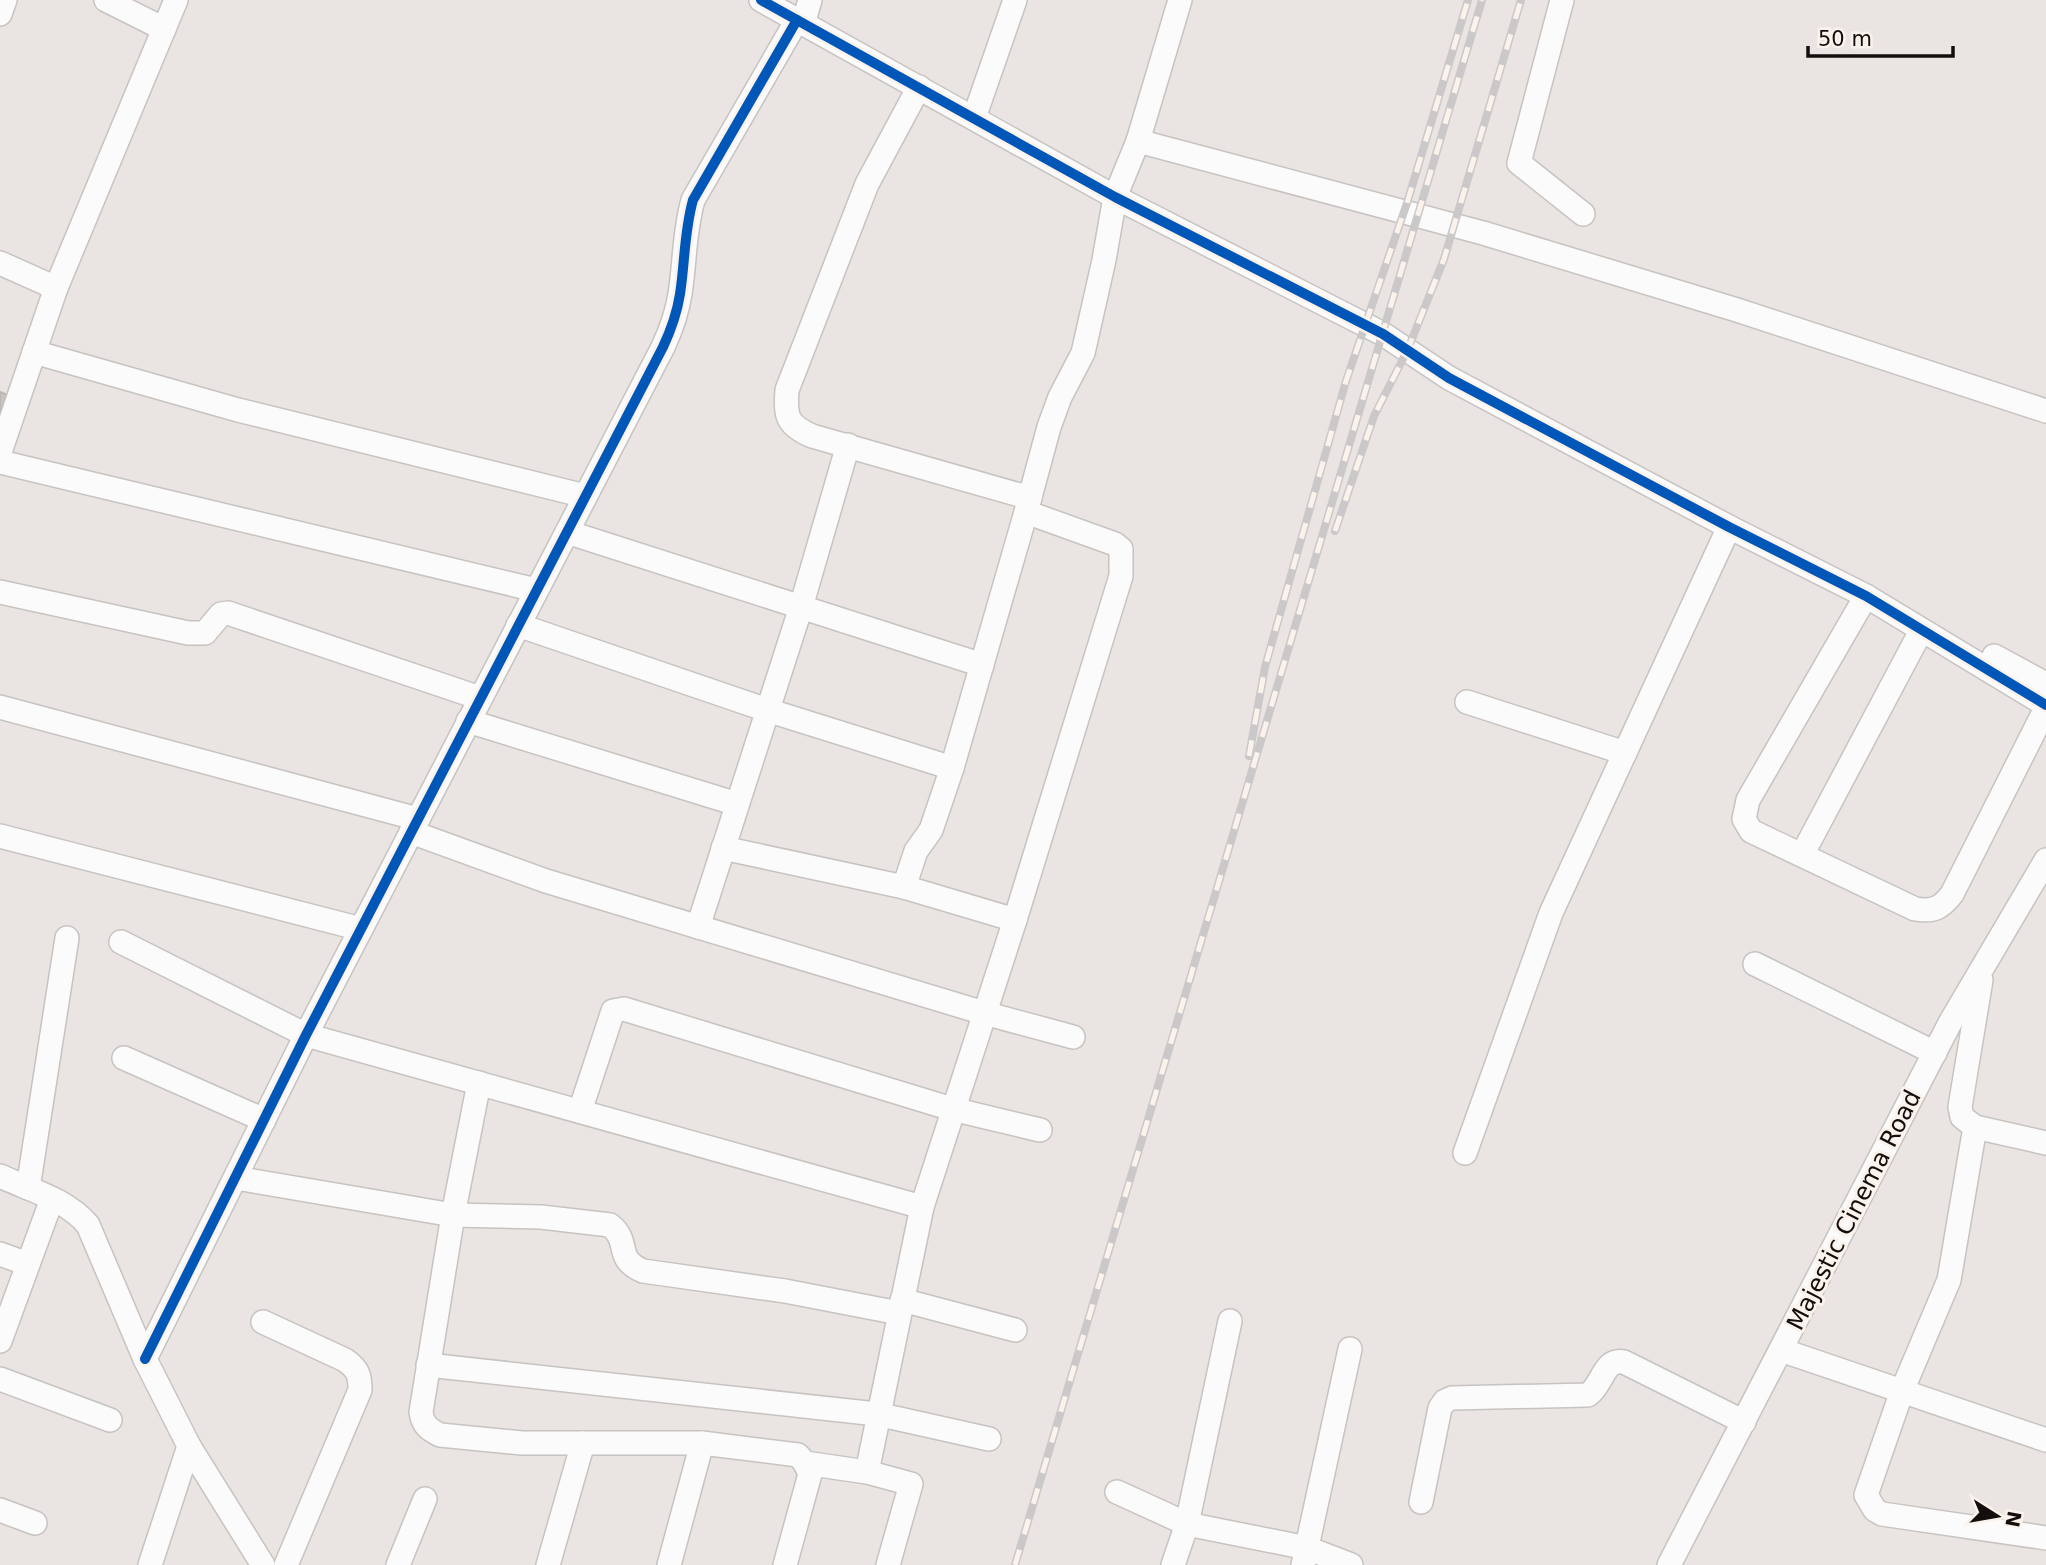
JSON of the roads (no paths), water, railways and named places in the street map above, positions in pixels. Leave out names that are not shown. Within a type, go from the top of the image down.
[{"type":"street","points":[[0,13],[5,0]]},
{"type":"street","points":[[106,0],[164,29]]},
{"type":"street","points":[[0,452],[56,288],[176,0]]},
{"type":"street","points":[[761,0],[801,11],[1117,191],[1383,334],[1449,378],[1729,527],[1866,596],[2046,706],[1952,894],[1942,906],[1930,911],[1916,909],[1751,831],[1744,819],[1754,787],[1866,596]]},
{"type":"street","points":[[976,112],[1015,0]]},
{"type":"street","points":[[904,887],[916,851],[931,830],[952,768],[1049,427],[1060,397],[1083,353],[1117,191],[1138,141],[1180,0]]},
{"type":"street","points":[[1562,0],[1519,163],[1583,214]]},
{"type":"street","points":[[801,11],[919,87],[976,112]]},
{"type":"street","points":[[145,1359],[306,1035],[674,321],[680,293],[686,225],[693,200],[801,11]]},
{"type":"street","points":[[867,1472],[922,1206],[1015,920],[1121,576],[1123,561],[1121,549],[1115,544],[1028,505],[848,445],[812,436],[796,428],[789,419],[785,408],[787,390],[867,184],[919,87]]},
{"type":"street","points":[[1138,141],[1483,233],[1737,310],[2046,411]]},
{"type":"street","points":[[1117,191],[1311,282],[1448,363],[1809,554],[2046,684]]},
{"type":"street","points":[[0,263],[56,288]]},
{"type":"street","points":[[34,352],[238,410],[585,496]]},
{"type":"street","points":[[698,927],[802,607],[848,445]]},
{"type":"street","points":[[0,462],[536,590]]},
{"type":"street","points":[[1465,1153],[1551,913],[1729,527]]},
{"type":"street","points":[[567,532],[982,665]]},
{"type":"street","points":[[0,592],[188,633],[205,633],[221,614],[228,613],[480,698]]},
{"type":"street","points":[[518,625],[768,710],[952,768]]},
{"type":"street","points":[[1802,855],[1921,631]]},
{"type":"street","points":[[1467,702],[1625,753]]},
{"type":"street","points":[[0,707],[414,826],[545,881],[984,1013],[1073,1037]]},
{"type":"street","points":[[468,721],[737,804]]},
{"type":"street","points":[[0,836],[361,929]]},
{"type":"street","points":[[723,848],[904,887],[1015,920]]},
{"type":"street","name":"Majestic Cinema Road","points":[[1669,1565],[1935,1053],[2046,860]]},
{"type":"street","points":[[28,1188],[67,938]]},
{"type":"street","points":[[121,942],[306,1035],[922,1206]]},
{"type":"street","points":[[1755,964],[1935,1053]]},
{"type":"street","points":[[1983,967],[1960,1107],[1962,1117],[1975,1127],[2046,1143]]},
{"type":"street","points":[[580,1111],[610,1017],[613,1011],[618,1009],[952,1109],[1040,1130]]},
{"type":"street","points":[[124,1058],[264,1120]]},
{"type":"street","points":[[479,1083],[428,1365],[421,1412],[423,1422],[429,1430],[440,1435],[522,1443],[702,1443],[798,1455],[810,1474],[785,1565]]},
{"type":"street","points":[[1975,1127],[1949,1280],[1902,1391],[1866,1495],[1875,1510],[1882,1514],[2046,1538]]},
{"type":"street","points":[[0,1176],[78,1212],[88,1225],[145,1359],[190,1446],[263,1565]]},
{"type":"street","points":[[236,1178],[453,1215],[541,1217],[610,1225],[622,1240],[624,1257],[631,1266],[643,1271],[901,1306],[1015,1330]]},
{"type":"street","points":[[0,1341],[52,1199]]},
{"type":"street","points":[[0,1254],[28,1264]]},
{"type":"street","points":[[1173,1565],[1187,1524],[1230,1321]]},
{"type":"street","points":[[263,1322],[345,1360],[356,1367],[360,1376],[360,1390],[286,1565]]},
{"type":"street","points":[[1305,1557],[1350,1349]]},
{"type":"street","points":[[1782,1350],[2046,1440]]},
{"type":"street","points":[[1421,1502],[1437,1418],[1446,1401],[1452,1398],[1588,1395],[1596,1390],[1610,1363],[1616,1360],[1625,1362],[1744,1422]]},
{"type":"street","points":[[428,1365],[877,1414],[989,1439]]},
{"type":"street","points":[[0,1379],[110,1420]]},
{"type":"street","points":[[669,1565],[702,1443]]},
{"type":"street","points":[[548,1565],[583,1444]]},
{"type":"street","points":[[150,1565],[190,1446]]},
{"type":"street","points":[[806,1464],[867,1472],[911,1484],[888,1565]]},
{"type":"street","points":[[1117,1492],[1187,1524],[1305,1557],[1351,1565]]},
{"type":"street","points":[[398,1565],[425,1499]]},
{"type":"street","points":[[0,1510],[35,1524]]},
{"type":"railway","points":[[1249,756],[1265,667],[1346,381],[1407,203],[1468,0]]},
{"type":"railway","points":[[1015,1565],[1482,0]]},
{"type":"railway","points":[[1335,531],[1374,416],[1408,349],[1444,259],[1521,0]]}]
